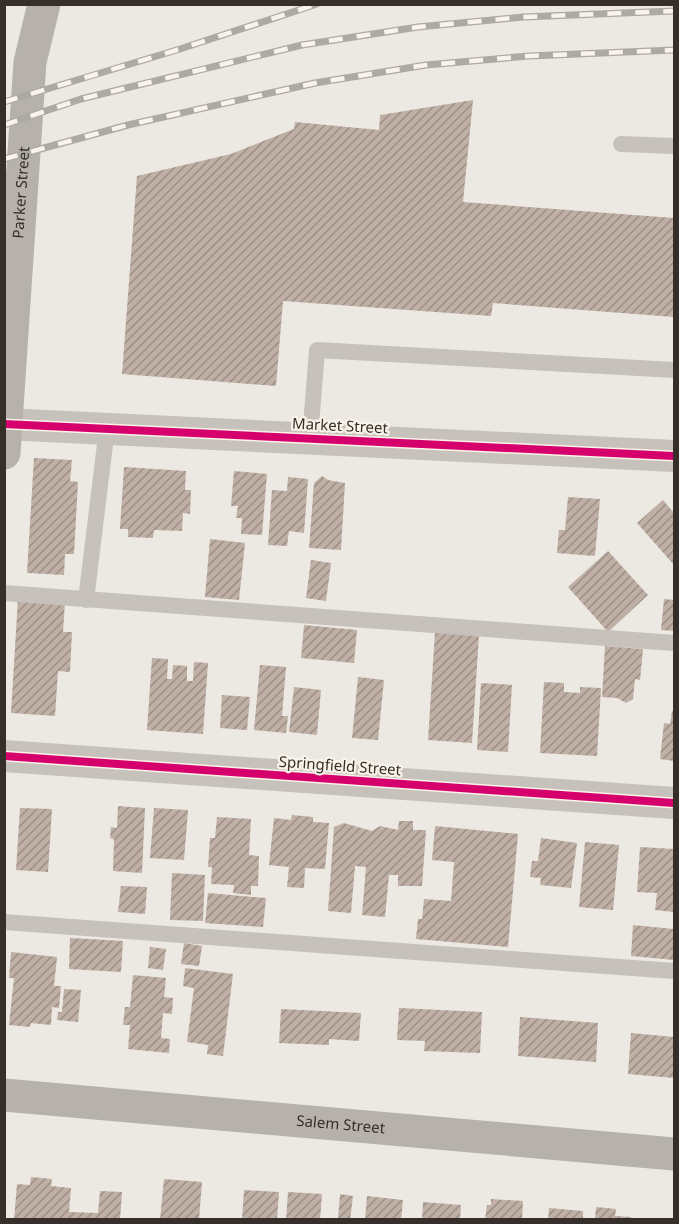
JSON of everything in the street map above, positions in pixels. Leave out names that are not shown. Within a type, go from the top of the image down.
[{"type":"main road","name":"Parker Street","points":[[5,433],[30,62],[44,4]]},
{"type":"main road","name":"Salem Street","points":[[4,1095],[675,1154]]},
{"type":"street","name":"Market Street","points":[[5,433],[107,428],[675,456]]},
{"type":"street","name":"Springfield Street","points":[[4,756],[675,803]]},
{"type":"lane","points":[[621,144],[675,146]]},
{"type":"lane","points":[[310,438],[317,350],[675,370]]},
{"type":"lane","points":[[86,600],[107,428]]},
{"type":"lane","points":[[4,593],[675,643]]},
{"type":"lane","points":[[4,922],[675,971]]},
{"type":"building","points":[[473,100],[463,202],[674,218],[674,317],[493,303],[491,316],[283,301],[276,386],[122,374],[137,176],[231,154],[294,129],[295,122],[379,130],[380,115]]},
{"type":"building","points":[[34,458],[72,460],[70,481],[78,482],[74,554],[65,554],[64,575],[27,573]]},
{"type":"building","points":[[124,467],[186,471],[185,490],[191,490],[190,514],[183,513],[182,531],[154,530],[153,538],[128,537],[128,529],[120,529]]},
{"type":"building","points":[[234,471],[267,474],[262,535],[241,534],[242,518],[236,518],[238,506],[231,506]]},
{"type":"building","points":[[322,476],[328,480],[345,483],[341,550],[309,548],[314,483]]},
{"type":"building","points":[[288,477],[308,479],[304,533],[289,531],[287,546],[268,545],[272,490],[287,491]]},
{"type":"building","points":[[568,497],[600,499],[595,556],[557,553],[559,530],[565,530]]},
{"type":"building","points":[[663,500],[674,513],[674,565],[637,523]]},
{"type":"building","points":[[210,539],[245,543],[239,600],[205,597]]},
{"type":"building","points":[[608,551],[648,595],[608,632],[568,587]]},
{"type":"building","points":[[311,560],[331,563],[326,601],[306,598]]},
{"type":"building","points":[[18,598],[65,601],[63,632],[72,632],[70,672],[58,671],[55,716],[11,713]]},
{"type":"building","points":[[664,599],[674,600],[674,631],[661,630]]},
{"type":"building","points":[[304,625],[357,630],[354,663],[301,658]]},
{"type":"building","points":[[435,632],[479,635],[472,743],[428,740]]},
{"type":"building","points":[[605,646],[643,649],[640,680],[635,679],[633,699],[626,703],[617,698],[602,697]]},
{"type":"building","points":[[152,658],[168,659],[167,679],[172,679],[173,665],[187,666],[187,681],[193,681],[194,662],[208,663],[203,734],[147,730]]},
{"type":"building","points":[[260,665],[286,667],[282,716],[288,716],[286,733],[254,730]]},
{"type":"building","points":[[358,677],[384,680],[378,740],[352,738]]},
{"type":"building","points":[[544,682],[564,683],[564,692],[580,693],[580,687],[601,688],[597,756],[540,753]]},
{"type":"building","points":[[481,683],[512,685],[508,752],[477,750]]},
{"type":"building","points":[[294,687],[321,690],[317,735],[289,732]]},
{"type":"building","points":[[222,695],[250,697],[247,730],[220,728]]},
{"type":"building","points":[[672,711],[674,711],[674,761],[660,759],[664,723],[670,724]]},
{"type":"building","points":[[118,806],[145,808],[142,873],[113,871],[114,839],[110,838],[111,827],[117,828]]},
{"type":"building","points":[[20,808],[52,809],[48,872],[16,870]]},
{"type":"building","points":[[154,808],[188,810],[184,860],[150,858]]},
{"type":"building","points":[[292,815],[313,817],[313,822],[329,823],[325,869],[305,868],[304,888],[287,887],[289,867],[269,865],[274,818],[291,820]]},
{"type":"building","points":[[217,817],[251,819],[249,855],[259,856],[258,886],[251,886],[251,895],[233,893],[234,885],[211,884],[212,867],[208,867],[210,838],[215,838]]},
{"type":"building","points":[[399,821],[413,821],[413,830],[426,830],[422,886],[398,886],[398,875],[389,875],[385,917],[362,915],[366,867],[355,866],[351,913],[328,911],[334,827],[344,823],[372,831],[380,826],[398,830]]},
{"type":"building","points":[[435,826],[518,834],[508,947],[416,939],[418,919],[422,919],[424,899],[451,901],[454,862],[432,860]]},
{"type":"building","points":[[541,838],[577,843],[571,888],[540,885],[541,878],[530,877],[532,861],[538,861]]},
{"type":"building","points":[[585,842],[619,845],[613,910],[579,907]]},
{"type":"building","points":[[640,847],[674,849],[674,912],[655,910],[657,893],[637,892]]},
{"type":"building","points":[[172,873],[205,875],[203,921],[170,920]]},
{"type":"building","points":[[121,886],[147,887],[145,914],[118,912]]},
{"type":"building","points":[[208,893],[266,898],[263,927],[205,923]]},
{"type":"building","points":[[633,925],[674,929],[674,960],[631,956]]},
{"type":"building","points":[[70,938],[123,941],[121,972],[69,969]]},
{"type":"building","points":[[184,943],[202,946],[199,966],[181,964]]},
{"type":"building","points":[[150,947],[166,949],[163,970],[148,968]]},
{"type":"building","points":[[11,952],[57,957],[54,986],[61,986],[59,1008],[52,1007],[51,1025],[31,1023],[30,1027],[9,1025],[14,978],[9,978]]},
{"type":"building","points":[[185,968],[233,974],[223,1056],[207,1054],[208,1045],[187,1042],[194,988],[183,986]]},
{"type":"building","points":[[133,975],[166,978],[164,997],[173,998],[172,1014],[163,1013],[161,1038],[170,1039],[169,1053],[128,1049],[130,1025],[123,1025],[125,1007],[130,1007]]},
{"type":"building","points":[[64,989],[81,990],[78,1022],[57,1020],[58,1012],[62,1012]]},
{"type":"building","points":[[399,1008],[482,1012],[480,1053],[424,1051],[425,1041],[397,1040]]},
{"type":"building","points":[[281,1009],[361,1013],[359,1041],[329,1039],[329,1045],[279,1043]]},
{"type":"building","points":[[520,1017],[598,1023],[596,1062],[518,1056]]},
{"type":"building","points":[[631,1033],[674,1037],[674,1078],[628,1074]]},
{"type":"building","points":[[31,1177],[52,1179],[51,1186],[71,1188],[69,1212],[98,1213],[100,1191],[122,1192],[120,1220],[14,1220],[17,1184],[30,1185]]},
{"type":"building","points":[[164,1179],[202,1182],[199,1220],[160,1220]]},
{"type":"building","points":[[244,1190],[279,1192],[277,1220],[242,1220]]},
{"type":"building","points":[[288,1192],[322,1194],[320,1220],[286,1220]]},
{"type":"building","points":[[340,1194],[353,1196],[350,1220],[338,1219]]},
{"type":"building","points":[[367,1196],[403,1200],[401,1220],[365,1220]]},
{"type":"building","points":[[491,1199],[523,1201],[522,1220],[485,1220],[487,1205],[491,1205]]},
{"type":"building","points":[[423,1202],[461,1205],[460,1220],[422,1220]]},
{"type":"building","points":[[596,1207],[616,1209],[615,1216],[631,1217],[631,1220],[595,1220]]},
{"type":"building","points":[[549,1208],[583,1211],[583,1220],[548,1220]]},
{"type":"railway","points":[[4,102],[180,49],[317,4]]},
{"type":"railway","points":[[4,125],[81,99],[302,45],[418,27],[523,17],[674,11]]},
{"type":"railway","points":[[4,159],[128,125],[315,83],[426,65],[529,56],[674,50]]},
{"type":"cycle path","points":[[4,424],[674,456]]},
{"type":"cycle path","points":[[4,756],[674,803]]}]
